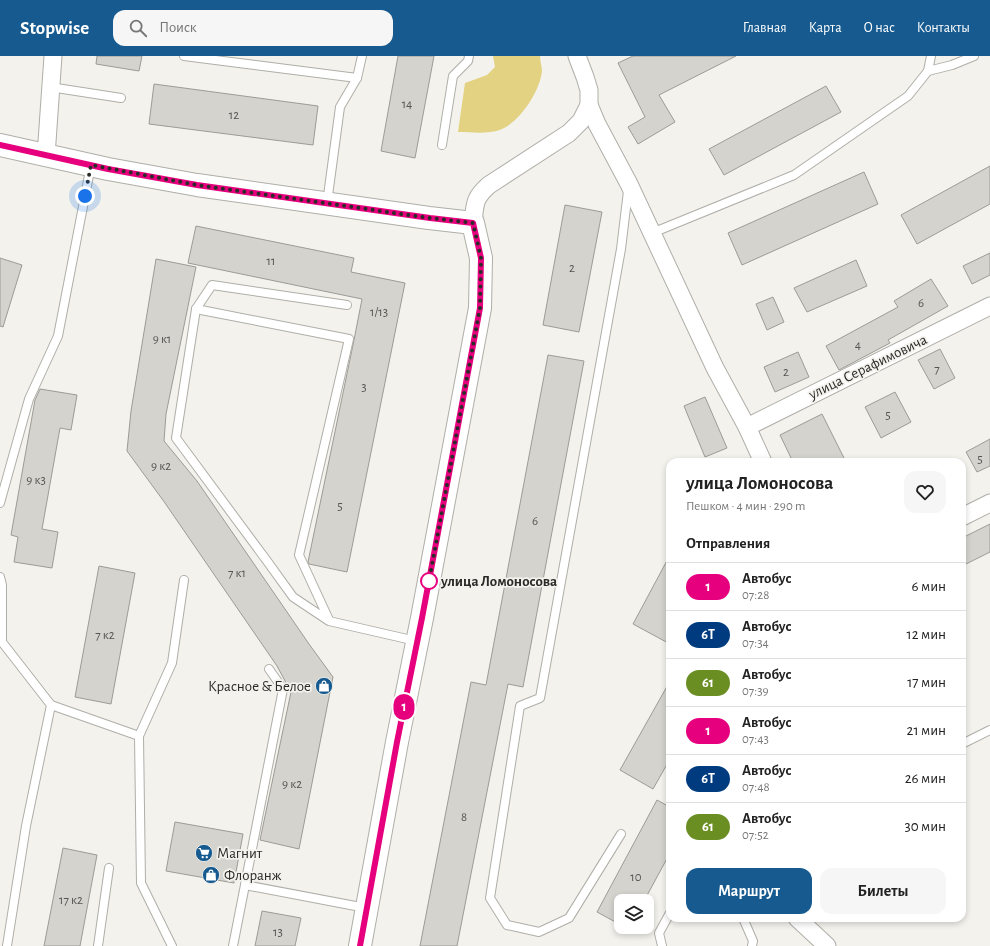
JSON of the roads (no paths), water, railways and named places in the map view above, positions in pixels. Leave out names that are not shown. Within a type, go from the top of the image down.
[{"type":"street","points":[[46,156],[53,56]]},
{"type":"street","points":[[577,56],[589,90],[589,122],[629,184],[715,368],[747,427],[760,458]]},
{"type":"street","points":[[360,946],[480,308],[481,258],[473,223],[475,204],[480,193],[489,185],[569,133],[589,122]]},
{"type":"street","points":[[0,144],[46,156],[197,185],[473,223]]},
{"type":"street","name":"улица Серафимовича","points":[[747,427],[990,306]]},
{"type":"street","points":[[966,515],[990,503]]},
{"type":"street","points":[[801,922],[827,946]]},
{"type":"lane","points":[[184,56],[357,78]]},
{"type":"lane","points":[[327,202],[340,107],[357,78],[362,56]]},
{"type":"lane","points":[[442,145],[453,76],[468,62],[469,56]]},
{"type":"lane","points":[[652,234],[794,175],[908,96],[928,71],[931,56]]},
{"type":"lane","points":[[928,71],[952,66],[974,56]]},
{"type":"lane","points":[[50,87],[121,98]]},
{"type":"lane","points":[[0,503],[29,399],[58,336],[91,165]]},
{"type":"lane","points":[[620,834],[569,918],[540,932],[507,925],[490,898],[520,706],[540,698],[621,249],[629,184]]},
{"type":"lane","points":[[347,305],[212,285],[196,310],[176,438],[293,597],[330,621],[417,641]]},
{"type":"lane","points":[[196,310],[349,339],[299,555],[330,621]]},
{"type":"lane","points":[[0,577],[2,585],[2,642],[51,705],[139,736]]},
{"type":"lane","points":[[172,946],[141,883],[139,736],[172,663],[184,580]]},
{"type":"lane","points":[[233,946],[283,689],[269,669]]},
{"type":"lane","points":[[7,946],[26,826],[51,705]]},
{"type":"lane","points":[[966,742],[990,730]]},
{"type":"lane","points":[[98,946],[109,868]]},
{"type":"lane","points":[[246,885],[367,908]]},
{"type":"lane","points":[[662,946],[659,933],[666,920]]},
{"type":"lane","points":[[745,922],[753,941],[752,946]]},
{"type":"place","name":"улица Ломоносова","points":[[429,581]]},
{"type":"place","name":"Красное & Белое","points":[[324,686]]},
{"type":"place","name":"Магнит","points":[[204,853]]},
{"type":"place","name":"Флоранж","points":[[211,875]]}]
